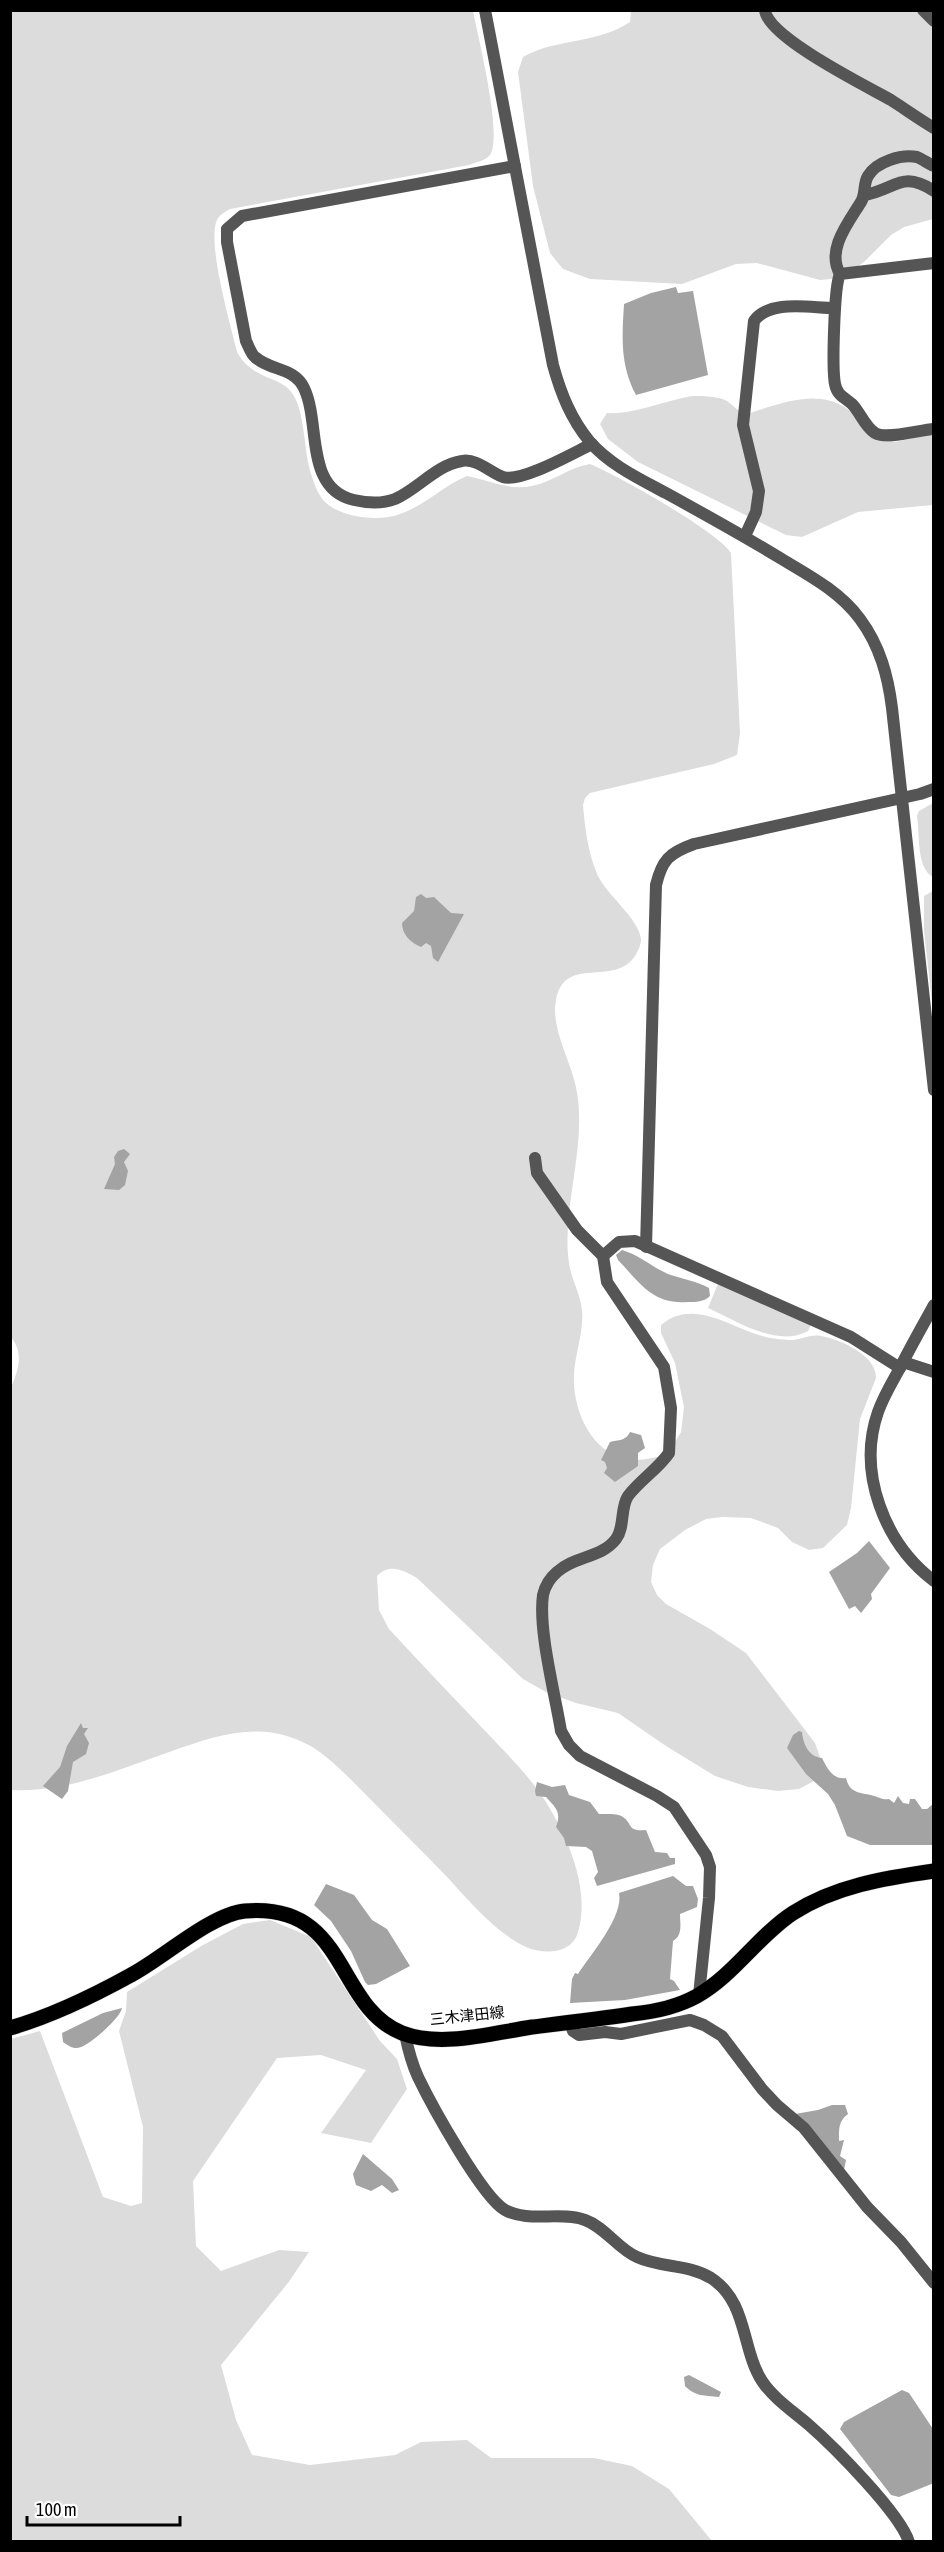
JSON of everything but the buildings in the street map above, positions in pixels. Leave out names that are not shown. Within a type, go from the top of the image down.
[{"type":"main road","name":"三木津田線","points":[[10,2028],[39,2019],[132,1975],[228,1916],[242,1911],[270,1911],[284,1914],[303,1923],[321,1937],[337,1955],[362,1999],[373,2013],[387,2026],[405,2034],[436,2039],[656,2010],[699,1995],[792,1914],[816,1900],[852,1887],[933,1871]]},
{"type":"street","points":[[485,10],[553,365],[562,397],[576,423],[592,444],[613,462],[745,536],[828,588],[846,603],[867,630],[883,661],[889,685],[933,1090]]},
{"type":"street","points":[[765,10],[765,16],[805,51],[892,101],[933,128]]},
{"type":"street","points":[[923,10],[933,21]]},
{"type":"street","points":[[840,274],[837,269],[837,241],[865,195],[866,178],[875,167],[894,158],[917,157],[933,166]]},
{"type":"street","points":[[515,166],[242,216],[227,229],[227,242],[246,342],[254,356],[264,363],[290,372],[305,389],[323,476],[332,489],[344,498],[380,502],[395,498],[451,463],[465,460],[505,478],[520,477],[592,444]]},
{"type":"street","points":[[865,195],[881,192],[903,180],[916,181],[933,191]]},
{"type":"street","points":[[840,274],[933,263]]},
{"type":"street","points":[[840,274],[836,281],[835,308],[835,384],[840,396],[852,405],[873,433],[884,436],[933,429]]},
{"type":"street","points":[[745,536],[756,512],[759,491],[743,425],[754,321],[761,312],[774,307],[835,308]]},
{"type":"street","points":[[646,1246],[656,885],[665,860],[676,850],[694,844],[933,789]]},
{"type":"street","points":[[535,1158],[537,1173],[577,1230],[603,1256],[607,1282],[664,1367],[671,1408],[669,1453],[662,1464],[627,1497],[621,1530],[616,1539],[604,1551],[582,1557],[549,1580],[543,1595],[544,1630],[561,1731],[569,1745],[580,1756],[674,1807],[706,1855],[710,1867],[709,1898],[699,1995]]},
{"type":"street","points":[[603,1256],[619,1242],[635,1241],[851,1337],[902,1365],[933,1372]]},
{"type":"street","points":[[933,1305],[891,1383],[878,1413],[872,1451],[873,1482],[880,1511],[896,1540],[919,1570],[933,1581]]},
{"type":"street","points":[[570,2022],[573,2031],[579,2035],[605,2032],[621,2034],[690,2020],[722,2036],[762,2090],[804,2128],[867,2207],[901,2242],[933,2283]]},
{"type":"street","points":[[405,2034],[418,2078],[478,2181],[492,2200],[504,2210],[519,2215],[586,2220],[635,2256],[657,2264],[693,2269],[712,2279],[727,2294],[740,2313],[756,2369],[763,2383],[818,2432],[890,2509],[909,2541]]},
{"type":"shaded area","points":[[11,11],[473,11],[492,108],[494,128],[490,155],[469,165],[230,209],[222,214],[215,228],[215,244],[220,283],[237,352],[252,369],[290,390],[301,415],[309,465],[315,485],[325,502],[341,512],[361,517],[382,518],[409,510],[467,476],[507,486],[524,487],[540,484],[575,468],[590,464],[643,491],[687,518],[707,531],[731,553],[740,733],[737,755],[714,764],[590,793],[583,805],[589,850],[598,876],[635,923],[641,939],[635,956],[626,965],[615,970],[579,974],[569,978],[561,986],[556,1000],[556,1020],[560,1040],[574,1079],[579,1110],[579,1132],[568,1227],[570,1269],[582,1311],[582,1326],[574,1374],[576,1401],[593,1438],[614,1455],[637,1460],[667,1455],[681,1432],[684,1407],[675,1363],[661,1333],[661,1325],[674,1317],[687,1314],[700,1314],[772,1338],[793,1340],[817,1336],[829,1338],[864,1355],[875,1370],[876,1378],[860,1419],[851,1508],[847,1525],[823,1548],[809,1550],[792,1542],[778,1528],[751,1518],[722,1517],[706,1519],[685,1530],[660,1549],[653,1565],[651,1582],[657,1595],[666,1604],[746,1653],[815,1743],[821,1760],[819,1773],[814,1781],[799,1789],[778,1791],[748,1787],[715,1776],[618,1713],[576,1703],[546,1692],[523,1679],[417,1578],[396,1569],[386,1570],[377,1576],[379,1610],[389,1629],[511,1758],[538,1790],[553,1813],[575,1863],[581,1898],[578,1932],[575,1939],[564,1949],[549,1952],[533,1950],[504,1934],[474,1907],[430,1859],[340,1769],[312,1747],[285,1735],[261,1732],[235,1733],[209,1739],[73,1784],[32,1790],[11,1790],[10,1390],[19,1356],[15,1342],[10,1336]]},
{"type":"shaded area","points":[[631,11],[933,11],[933,219],[904,227],[891,235],[864,262],[840,278],[820,280],[757,263],[736,264],[682,284],[590,279],[563,269],[550,253],[533,186],[518,72],[523,57],[549,47],[591,38],[618,29],[630,22]]},
{"type":"shaded area","points":[[676,287],[678,293],[693,291],[708,375],[636,395],[625,362],[624,304],[651,293]]},
{"type":"shaded area","points":[[693,396],[723,399],[747,414],[784,402],[810,398],[823,399],[846,408],[881,441],[888,442],[901,441],[933,430],[933,505],[858,512],[802,537],[786,535],[638,462],[608,439],[600,424],[607,413],[639,410]]},
{"type":"shaded area","points":[[933,803],[933,877],[928,873],[921,858],[917,816],[919,811]]},
{"type":"shaded area","points":[[933,891],[933,1012],[924,931],[924,896]]},
{"type":"shaded area","points":[[421,894],[426,898],[434,897],[451,913],[464,914],[438,962],[433,958],[431,946],[426,943],[421,947],[414,943],[405,935],[402,927],[402,923],[414,911],[416,897]]},
{"type":"shaded area","points":[[124,1149],[130,1154],[124,1162],[128,1171],[125,1185],[119,1190],[104,1189],[115,1164],[114,1157],[118,1151]]},
{"type":"shaded area","points":[[622,1250],[668,1274],[709,1288],[710,1296],[703,1301],[676,1302],[656,1296],[648,1291],[618,1260],[616,1255]]},
{"type":"shaded area","points":[[720,1279],[813,1320],[808,1331],[796,1335],[770,1335],[708,1308]]},
{"type":"shaded area","points":[[630,1432],[641,1435],[645,1448],[638,1453],[638,1466],[615,1482],[604,1473],[607,1468],[605,1462],[601,1460],[610,1442],[624,1439]]},
{"type":"shaded area","points":[[869,1541],[890,1568],[871,1594],[872,1599],[861,1613],[855,1606],[849,1609],[829,1572],[857,1553]]},
{"type":"shaded area","points":[[81,1723],[83,1728],[88,1728],[84,1734],[89,1743],[86,1754],[73,1762],[68,1791],[62,1799],[43,1786],[60,1767],[67,1746]]},
{"type":"shaded area","points":[[799,1731],[802,1732],[805,1745],[810,1752],[822,1758],[834,1775],[846,1778],[853,1790],[889,1799],[894,1803],[898,1796],[903,1803],[909,1804],[910,1799],[915,1799],[922,1809],[927,1809],[933,1804],[933,1845],[870,1845],[847,1836],[835,1805],[828,1794],[806,1774],[787,1748],[793,1735]]},
{"type":"shaded area","points":[[537,1782],[552,1787],[565,1785],[569,1795],[590,1802],[599,1814],[621,1816],[633,1829],[646,1830],[655,1852],[667,1853],[670,1858],[675,1858],[675,1864],[597,1886],[594,1878],[598,1872],[592,1851],[586,1847],[566,1846],[564,1838],[556,1827],[557,1810],[546,1797],[536,1796]]},
{"type":"shaded area","points":[[673,1876],[686,1886],[693,1886],[698,1899],[697,1907],[680,1914],[680,1932],[673,1941],[670,1979],[680,1990],[625,2000],[570,2003],[572,1979],[598,1946],[612,1923],[617,1913],[619,1893]]},
{"type":"shaded area","points":[[326,1884],[354,1895],[372,1920],[387,1929],[410,1966],[376,1984],[368,1985],[351,1951],[331,1921],[314,1905]]},
{"type":"shaded area","points":[[270,1920],[311,1937],[380,2041],[397,2059],[407,2089],[371,2143],[321,2133],[366,2070],[321,2055],[277,2058],[193,2181],[196,2246],[221,2271],[279,2250],[309,2252],[288,2283],[221,2365],[236,2420],[252,2455],[310,2465],[395,2455],[421,2442],[467,2440],[491,2458],[594,2458],[632,2466],[669,2489],[712,2541],[11,2542],[11,2039],[40,2031],[103,2197],[131,2206],[142,2203],[143,2127],[119,2031],[126,2011],[127,1992],[203,1945],[243,1924]]},
{"type":"shaded area","points":[[122,2008],[111,2024],[86,2045],[74,2048],[63,2042],[62,2033],[103,2013]]},
{"type":"shaded area","points":[[832,2105],[845,2105],[848,2114],[842,2120],[839,2129],[839,2141],[844,2140],[840,2156],[846,2160],[844,2170],[795,2114]]},
{"type":"shaded area","points":[[363,2154],[392,2179],[399,2190],[392,2193],[382,2185],[371,2191],[356,2185],[353,2174]]},
{"type":"shaded area","points":[[689,2375],[721,2392],[719,2397],[700,2395],[689,2390],[685,2386],[684,2377]]},
{"type":"shaded area","points":[[902,2390],[909,2393],[933,2429],[934,2483],[899,2497],[891,2495],[840,2429],[844,2422]]}]
